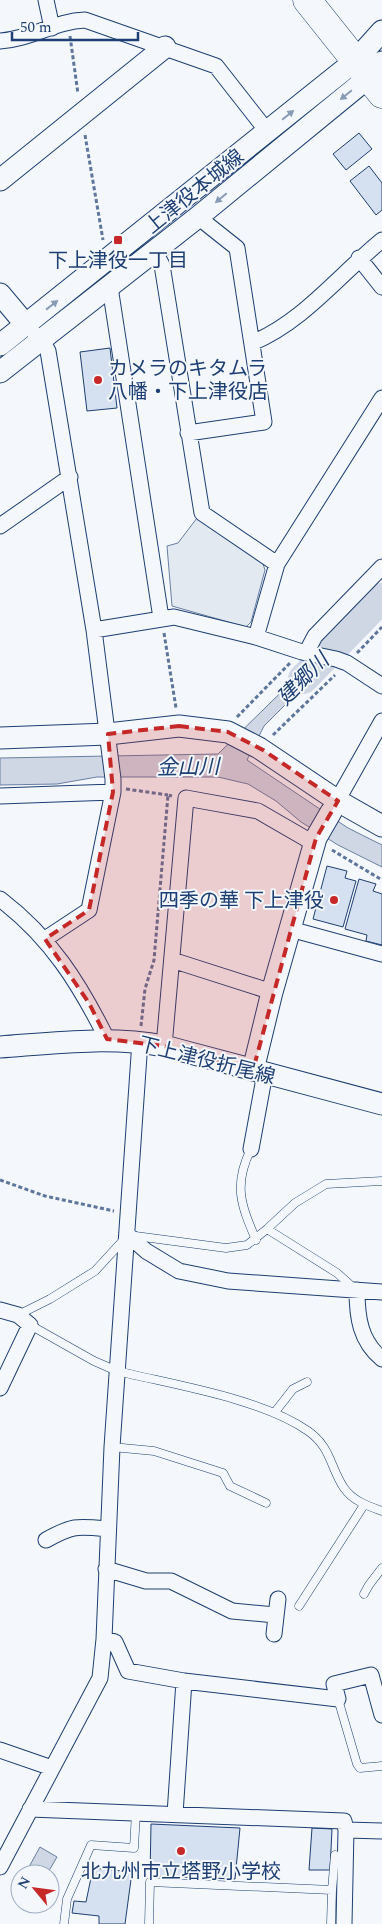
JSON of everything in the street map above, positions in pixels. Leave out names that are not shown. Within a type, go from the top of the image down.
[{"type":"highway","points":[[307,0],[372,73]]},
{"type":"street","points":[[46,0],[52,28]]},
{"type":"street","points":[[0,41],[19,39],[67,21],[84,20],[165,47],[216,66],[268,131]]},
{"type":"street","name":"上津役本城線","points":[[0,372],[155,252],[372,73],[382,31]]},
{"type":"street","points":[[0,180],[165,47]]},
{"type":"street","name":"上津役本城線","points":[[0,345],[268,131],[372,73]]},
{"type":"street","points":[[188,433],[264,422],[237,248],[198,217]]},
{"type":"street","points":[[252,344],[274,334],[296,317],[359,258],[382,240]]},
{"type":"street","points":[[155,252],[162,265],[202,513],[277,564]]},
{"type":"street","points":[[359,258],[382,287]]},
{"type":"street","points":[[110,287],[161,618]]},
{"type":"street","points":[[0,294],[26,326],[42,340],[48,352],[70,477],[110,741],[113,786],[89,910],[45,939]]},
{"type":"street","points":[[256,636],[277,564],[382,398]]},
{"type":"street","points":[[0,526],[70,477]]},
{"type":"street","points":[[307,653],[316,636],[382,567]]},
{"type":"street","points":[[94,630],[174,616],[256,636],[307,653],[342,661],[382,686]]},
{"type":"street","points":[[251,1149],[259,1072],[272,992],[316,841],[382,722]]},
{"type":"street","points":[[0,738],[110,741],[179,726],[225,732],[261,749],[334,806],[382,826]]},
{"type":"street","points":[[0,796],[113,786]]},
{"type":"street","points":[[164,1046],[186,798],[258,811],[316,841]]},
{"type":"street","points":[[0,899],[29,922],[45,939],[89,1002],[107,1039]]},
{"type":"street","points":[[290,929],[382,954]]},
{"type":"street","points":[[172,960],[272,992]]},
{"type":"street","name":"下上津役折尾線","points":[[0,1047],[107,1039],[140,1041],[382,1104]]},
{"type":"street","points":[[0,1866],[100,1678],[104,1638],[112,1446],[130,1214],[140,1041]]},
{"type":"street","points":[[128,1234],[146,1251],[179,1271],[228,1281],[382,1292]]},
{"type":"street","points":[[357,1290],[357,1314],[361,1331],[375,1353],[382,1359]]},
{"type":"street","points":[[0,1310],[18,1315],[30,1324],[0,1388]]},
{"type":"street","points":[[46,1540],[68,1528],[108,1529]]},
{"type":"street","points":[[106,1569],[146,1581],[171,1581],[232,1611],[275,1615]]},
{"type":"street","points":[[274,1634],[278,1599]]},
{"type":"street","points":[[104,1638],[115,1642],[128,1671],[184,1681],[338,1699],[334,1684],[371,1675],[382,1716]]},
{"type":"street","points":[[176,1814],[184,1681]]},
{"type":"street","points":[[0,1750],[52,1768]]},
{"type":"street","points":[[30,1809],[344,1821],[346,1830],[344,1924]]},
{"type":"street","points":[[346,1830],[382,1831]]},
{"type":"lane","points":[[251,1149],[242,1166],[240,1204],[256,1240]]},
{"type":"lane","points":[[18,1315],[50,1299],[95,1271],[128,1234],[226,1248],[247,1245],[256,1240],[295,1203],[326,1184],[382,1181]]},
{"type":"lane","points":[[268,1229],[337,1274],[357,1290]]},
{"type":"lane","points":[[30,1324],[94,1361],[117,1371],[275,1412],[309,1432],[325,1447],[344,1488],[353,1497],[364,1505],[382,1511]]},
{"type":"lane","points":[[275,1412],[293,1390],[306,1382]]},
{"type":"lane","points":[[112,1446],[154,1451],[223,1473],[230,1486],[266,1503]]},
{"type":"lane","points":[[299,1606],[364,1505]]},
{"type":"lane","points":[[364,1594],[382,1568]]},
{"type":"lane","points":[[338,1699],[357,1764],[360,1768],[381,1769]]},
{"type":"lane","points":[[64,1924],[67,1899],[91,1845],[134,1848],[136,1812]]},
{"type":"lane","points":[[331,1924],[335,1855]]},
{"type":"lane","points":[[149,1924],[150,1882],[332,1890]]},
{"type":"path","points":[[97,205],[104,244]]},
{"type":"path","points":[[161,618],[179,726]]},
{"type":"path","points":[[261,749],[342,661],[382,627]]},
{"type":"path","points":[[225,732],[307,653]]},
{"type":"path","points":[[113,786],[186,798]]},
{"type":"path","points":[[140,1041],[145,988],[154,960],[168,796]]},
{"type":"path","points":[[316,841],[382,880]]},
{"type":"path","points":[[0,1180],[45,1196],[130,1214]]},
{"type":"highlighted area","points":[[179,726],[228,732],[263,750],[338,801],[316,838],[253,1070],[164,1046],[107,1039],[89,1003],[45,939],[89,910],[113,792],[108,734]]},
{"type":"shaded area","points":[[197,518],[262,561],[265,570],[251,622],[246,627],[172,606],[167,546],[178,543]]},
{"type":"water","name":"金山川","points":[[313,661],[325,665],[264,726],[247,760],[348,828],[382,845],[382,867],[338,845],[301,822],[276,801],[248,784],[218,777],[97,777],[57,784],[0,785],[0,758],[218,754]]},
{"type":"water","points":[[40,1847],[57,1857],[53,1864],[31,1864]]},
{"type":"building","points":[[359,133],[372,149],[346,170],[333,154]]},
{"type":"building","points":[[369,166],[382,183],[382,210],[376,215],[350,181]]},
{"type":"building","name":"カメラのキタムラ 八幡・下上津役店","points":[[110,348],[117,408],[87,411],[80,352]]},
{"type":"building","name":"四季の華 下上津役","points":[[327,866],[347,871],[345,878],[356,881],[343,927],[313,919]]},
{"type":"building","points":[[359,879],[376,884],[373,891],[382,894],[382,945],[366,941],[367,935],[345,929]]},
{"type":"building","points":[[151,1824],[240,1828],[235,1879],[150,1876]]},
{"type":"building","points":[[312,1828],[332,1829],[330,1870],[309,1870]]},
{"type":"building","points":[[93,1868],[132,1872],[125,1924],[99,1924],[99,1916],[72,1913],[74,1901],[86,1902]]},
{"type":"waterway","name":"建郷川","points":[[303,679],[382,598]]},
{"type":"place","name":"下上津役一丁目","points":[[118,240]]},
{"type":"place","name":"カメラのキタムラ 八幡・下上津役店","points":[[98,380]]},
{"type":"place","name":"四季の華 下上津役","points":[[334,900]]},
{"type":"place","name":"北九州市立塔野小学校","points":[[181,1851]]}]
